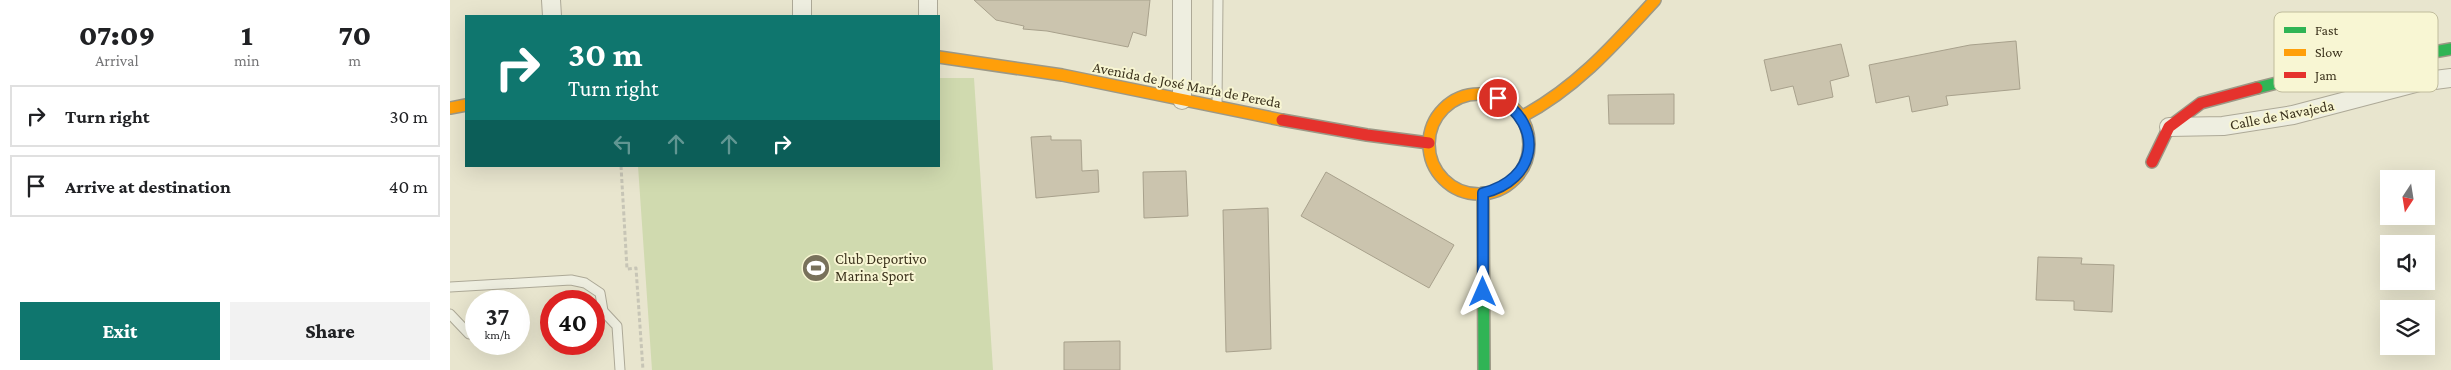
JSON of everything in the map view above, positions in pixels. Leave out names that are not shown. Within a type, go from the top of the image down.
[{"type":"street","points":[[551,0],[552,15]]},
{"type":"street","points":[[802,0],[802,15]]},
{"type":"street","points":[[928,0],[928,15]]},
{"type":"street","points":[[1182,0],[1182,100]]},
{"type":"street","points":[[1522,117],[1541,108],[1584,75],[1655,0]]},
{"type":"street","points":[[2438,51],[2451,49]]},
{"type":"street","name":"Avenida de José María de Pereda","points":[[940,57],[1036,71],[1217,107],[1392,139],[1429,143]]},
{"type":"street","name":"Calle de Navajeda","points":[[2438,80],[2451,78]]},
{"type":"street","points":[[2152,162],[2169,127],[2201,103],[2274,84]]},
{"type":"street","name":"Calle de Navajeda","points":[[2169,127],[2223,126],[2292,115],[2381,92]]},
{"type":"street","points":[[1482,94],[1498,98],[1512,106],[1522,117],[1528,133],[1529,150],[1524,166],[1514,180],[1500,189],[1483,193],[1466,192],[1450,184],[1439,173],[1432,159],[1429,143],[1432,127],[1440,113],[1452,102],[1466,95],[1482,94]]},
{"type":"street","points":[[450,108],[465,105]]},
{"type":"street","points":[[1483,193],[1484,370]]},
{"type":"lane","points":[[1217,107],[1218,0]]},
{"type":"lane","points":[[450,287],[571,280],[585,283],[600,294],[603,311],[617,326],[620,370]]},
{"type":"lane","points":[[450,314],[465,330]]},
{"type":"path","points":[[621,167],[627,269],[636,268],[643,370]]},
{"type":"green space","name":"Club Deportivo Marina Sport","points":[[940,78],[974,78],[993,370],[652,370],[638,167],[940,167]]},
{"type":"building","points":[[974,0],[1150,0],[1146,36],[1133,32],[1128,47],[1047,31],[1023,29],[1024,26],[996,20]]},
{"type":"building","points":[[2016,41],[2020,89],[1946,96],[1948,105],[1912,112],[1909,96],[1876,103],[1869,65],[1970,45]]},
{"type":"building","points":[[1841,44],[1849,76],[1830,81],[1833,97],[1798,105],[1793,86],[1771,91],[1764,60]]},
{"type":"building","points":[[1674,94],[1674,124],[1609,124],[1608,95]]},
{"type":"building","points":[[1051,136],[1051,140],[1081,140],[1082,171],[1098,170],[1099,192],[1036,198],[1031,137]]},
{"type":"building","points":[[1186,171],[1188,216],[1144,218],[1143,172]]},
{"type":"building","points":[[1326,172],[1454,245],[1429,288],[1301,216]]},
{"type":"building","points":[[1268,208],[1271,349],[1226,352],[1223,210]]},
{"type":"building","points":[[2038,257],[2082,258],[2081,264],[2114,265],[2112,312],[2074,310],[2074,301],[2036,300]]},
{"type":"building","points":[[1120,341],[1120,370],[1064,370],[1064,342]]},
{"type":"traffic: fast","points":[[2438,51],[2451,49]]},
{"type":"traffic: fast","points":[[2257,88],[2274,84]]},
{"type":"traffic: fast","points":[[1483,193],[1484,370]]},
{"type":"traffic: slow","points":[[1521,117],[1541,106],[1576,80],[1609,49],[1655,0]]},
{"type":"traffic: slow","points":[[940,57],[1062,75],[1282,120]]},
{"type":"traffic: slow","points":[[1479,94],[1498,98],[1514,109],[1525,125],[1529,144],[1525,163],[1514,179],[1498,190],[1479,194],[1460,190],[1444,179],[1433,163],[1429,144],[1433,125],[1444,109],[1460,98],[1479,94]]},
{"type":"traffic: slow","points":[[450,108],[465,105]]},
{"type":"traffic: jam","points":[[2152,162],[2169,127],[2201,103],[2257,88]]},
{"type":"traffic: jam","points":[[1282,120],[1367,135],[1429,143]]},
{"type":"place","name":"Club Deportivo Marina Sport","points":[[816,268]]},
{"type":"route","points":[[1483,292],[1483,193],[1500,189],[1514,180],[1524,166],[1529,150],[1528,133],[1522,117],[1512,106],[1498,98]]}]
